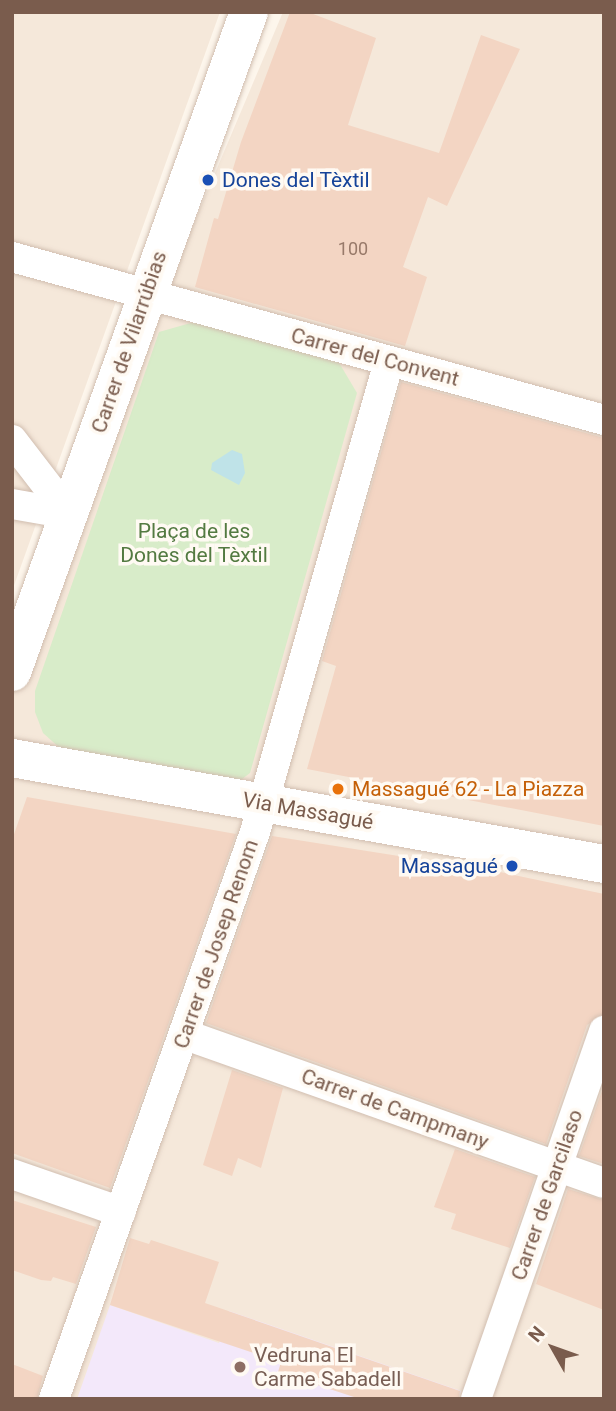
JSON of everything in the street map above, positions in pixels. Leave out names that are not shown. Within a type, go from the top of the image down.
[{"type":"main road","name":"Carrer de Vilarrúbias","points":[[12,672],[249,12]]},
{"type":"main road","name":"Via Massagué","points":[[12,758],[604,864]]},
{"type":"street","name":"Carrer del Convent","points":[[12,257],[145,296],[604,420]]},
{"type":"street","name":"Carrer de Josep Renom","points":[[54,1399],[186,1035],[264,803],[389,361]]},
{"type":"street","points":[[12,440],[69,514]]},
{"type":"street","points":[[12,503],[69,514]]},
{"type":"street","name":"Carrer de Garcilaso","points":[[476,1399],[604,1031]]},
{"type":"street","name":"Carrer de Campmany","points":[[186,1035],[604,1183]]},
{"type":"street","points":[[12,1174],[121,1212]]},
{"type":"shaded area","points":[[12,12],[220,12],[12,591]]},
{"type":"shaded area","points":[[283,12],[604,12],[604,1399],[12,1399],[12,654]]},
{"type":"shaded area","name":"Vedruna El Carme Sabadell","points":[[110,1305],[219,1343],[229,1311],[461,1391],[458,1399],[77,1399]]},
{"type":"green space","name":"Plaça de les Dones del Tèxtil","points":[[194,322],[338,361],[357,393],[250,773],[237,783],[62,750],[43,733],[35,712],[35,691],[159,332]]},
{"type":"water","points":[[232,450],[242,454],[245,473],[239,485],[211,470],[212,463]]},
{"type":"building","points":[[290,12],[308,12],[376,38],[348,125],[439,153],[481,35],[520,49],[447,206],[428,197],[403,267],[427,277],[405,346],[195,287],[214,218],[218,219],[241,142]]},
{"type":"building","points":[[401,382],[604,438],[604,826],[307,769],[336,666],[322,661]]},
{"type":"building","points":[[27,797],[236,834],[110,1188],[12,1153],[12,840]]},
{"type":"building","points":[[272,836],[500,872],[604,894],[604,1014],[587,1025],[546,1144],[206,1023]]},
{"type":"building","points":[[232,1070],[283,1088],[261,1168],[238,1158],[232,1176],[203,1165]]},
{"type":"building","points":[[604,1085],[604,1164],[579,1156]]},
{"type":"building","points":[[455,1149],[535,1177],[510,1248],[451,1229],[456,1214],[434,1207]]},
{"type":"building","points":[[568,1189],[604,1200],[604,1310],[536,1284]]},
{"type":"building","points":[[12,1200],[96,1227],[76,1284],[53,1277],[51,1281],[41,1280],[12,1270]]},
{"type":"building","points":[[130,1238],[149,1244],[151,1240],[219,1262],[205,1303],[460,1391],[459,1399],[360,1399],[278,1372],[281,1362],[110,1305]]},
{"type":"building","points":[[12,1364],[43,1376],[37,1399],[12,1399]]},
{"type":"place","name":"Dones del Tèxtil","points":[[208,180]]},
{"type":"place","name":"Massagué 62 - La Piazza","points":[[338,789]]},
{"type":"place","name":"Massagué","points":[[512,866]]},
{"type":"place","name":"Vedruna El Carme Sabadell","points":[[240,1367]]}]
